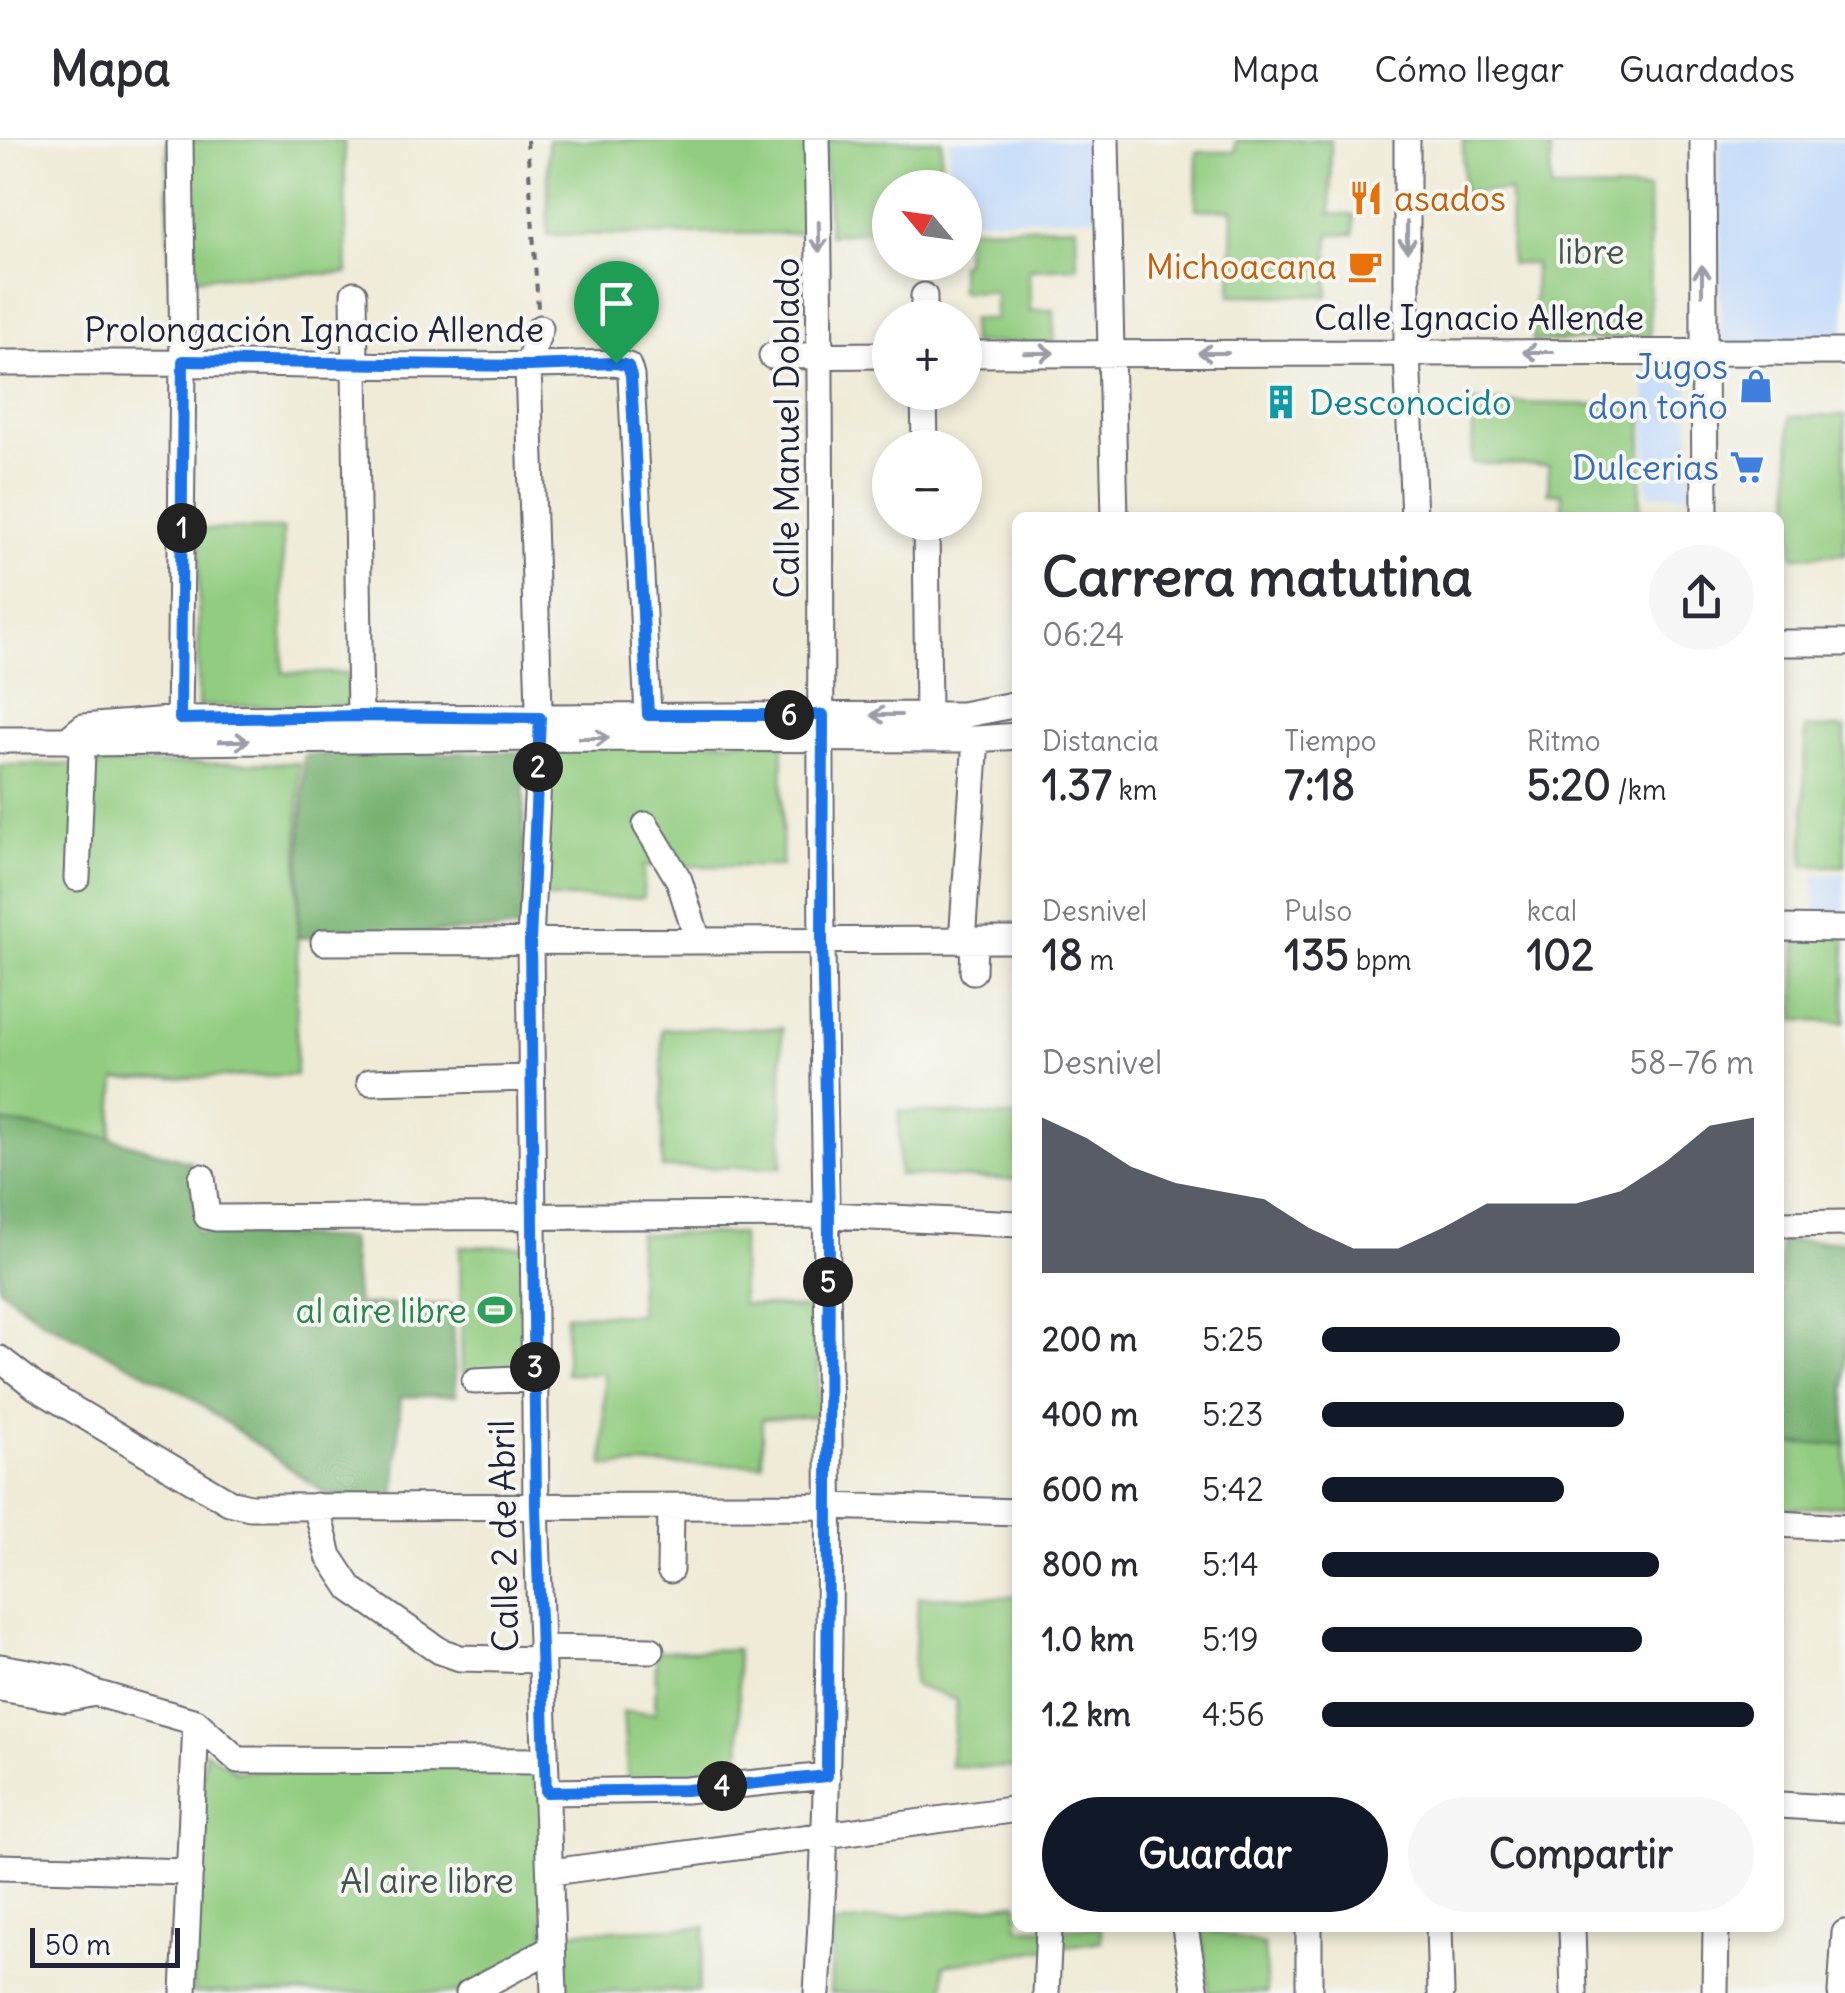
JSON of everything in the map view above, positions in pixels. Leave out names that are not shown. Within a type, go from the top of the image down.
[{"type":"street","points":[[179,730],[183,361],[180,140]]},
{"type":"street","name":"Calle Manuel Doblado","points":[[817,1993],[827,1776],[829,1215],[822,941],[818,140]]},
{"type":"street","points":[[1106,140],[1115,512]]},
{"type":"street","points":[[1406,140],[1406,353],[1414,512]]},
{"type":"street","points":[[1703,140],[1705,512]]},
{"type":"street","points":[[354,294],[360,716]]},
{"type":"street","name":"Calle 2 de Abril","points":[[540,328],[528,366],[540,728],[530,941],[532,1216],[540,1654],[554,1993]]},
{"type":"street","points":[[982,354],[1112,352]]},
{"type":"street","name":"Calle Ignacio Allende","points":[[1112,352],[1845,352]]},
{"type":"street","points":[[772,356],[872,354]]},
{"type":"street","name":"Prolongación Ignacio Allende","points":[[0,363],[628,366],[648,715]]},
{"type":"street","points":[[926,540],[928,715]]},
{"type":"street","points":[[1784,644],[1845,643]]},
{"type":"street","points":[[0,738],[179,730],[823,726],[962,714],[1012,705]]},
{"type":"street","points":[[312,729],[360,716],[540,728],[648,715],[976,739],[1012,736]]},
{"type":"street","points":[[76,878],[77,737]]},
{"type":"street","points":[[973,971],[968,940],[976,739]]},
{"type":"street","points":[[646,825],[679,880],[698,941]]},
{"type":"street","points":[[1784,928],[1845,929]]},
{"type":"street","points":[[324,942],[1012,940]]},
{"type":"street","points":[[370,1082],[531,1078]]},
{"type":"street","points":[[202,1177],[207,1216],[829,1215],[1012,1224]]},
{"type":"street","points":[[1784,1224],[1845,1224]]},
{"type":"street","points":[[0,1359],[36,1388],[229,1502],[250,1507],[827,1506],[1012,1512]]},
{"type":"street","points":[[475,1381],[536,1378]]},
{"type":"street","points":[[316,1506],[330,1556],[351,1589],[440,1651],[460,1658],[651,1650]]},
{"type":"street","points":[[670,1570],[671,1507]]},
{"type":"street","points":[[1784,1524],[1845,1528]]},
{"type":"street","points":[[0,1667],[68,1679],[96,1693],[196,1722],[238,1760],[544,1761]]},
{"type":"street","points":[[0,1688],[64,1699],[96,1693]]},
{"type":"street","points":[[184,1993],[196,1722]]},
{"type":"street","points":[[546,1792],[686,1790],[827,1776]]},
{"type":"street","points":[[1784,1805],[1845,1809]]},
{"type":"street","points":[[552,1872],[1012,1810]]},
{"type":"street","points":[[0,1867],[190,1872]]},
{"type":"street","points":[[1046,1993],[1049,1932]]},
{"type":"street","points":[[1186,1932],[1196,1993]]},
{"type":"street","points":[[1309,1932],[1310,1993]]},
{"type":"street","points":[[1440,1932],[1442,1993]]},
{"type":"street","points":[[1572,1932],[1574,1993]]},
{"type":"street","points":[[1715,1993],[1716,1932]]},
{"type":"street","points":[[1841,1993],[1845,1933]]},
{"type":"street","points":[[468,1993],[551,1950]]},
{"type":"path","points":[[526,140],[540,328]]},
{"type":"shaded area","points":[[949,140],[1096,140],[1097,217],[982,220],[982,170],[949,170]]},
{"type":"shaded area","points":[[1720,140],[1845,140],[1845,343],[1721,344]]},
{"type":"shaded area","points":[[1689,362],[1691,494],[1647,495],[1645,363]]},
{"type":"shaded area","points":[[1845,874],[1845,922],[1815,922],[1814,875]]},
{"type":"green space","points":[[167,140],[344,140],[347,273],[170,278]]},
{"type":"green space","points":[[548,140],[809,140],[809,233],[548,235]]},
{"type":"green space","points":[[824,140],[942,140],[941,170],[872,170],[872,231],[829,235]]},
{"type":"green space","points":[[1236,140],[1331,140],[1330,214],[1354,215],[1354,234],[1329,234],[1328,296],[1231,295],[1233,210],[1196,209],[1197,152],[1235,152]]},
{"type":"green space","name":"libre","points":[[1463,140],[1550,140],[1551,190],[1649,189],[1650,337],[1533,342],[1535,264],[1511,264],[1510,191],[1463,192]]},
{"type":"green space","points":[[1076,226],[1077,267],[1029,269],[1030,310],[1054,310],[1054,343],[982,343],[982,319],[995,319],[995,292],[960,291],[960,280],[982,280],[982,228]]},
{"type":"green space","points":[[1474,402],[1643,406],[1640,512],[1562,512],[1562,493],[1548,493],[1549,465],[1472,463]]},
{"type":"green space","points":[[1845,415],[1845,554],[1793,556],[1789,417]]},
{"type":"green space","points":[[199,529],[283,529],[283,673],[348,673],[348,706],[198,706]]},
{"type":"green space","points":[[1805,728],[1845,728],[1845,866],[1804,866]]},
{"type":"green space","points":[[534,741],[783,741],[782,866],[644,866],[643,898],[534,898]]},
{"type":"green space","points":[[524,752],[523,929],[298,938],[304,755]]},
{"type":"green space","points":[[299,763],[296,1075],[116,1080],[111,1138],[0,1122],[0,765]]},
{"type":"green space","points":[[1797,932],[1845,933],[1845,1023],[1795,1020]]},
{"type":"green space","points":[[782,1028],[782,1167],[662,1168],[662,1029]]},
{"type":"green space","points":[[899,1111],[1012,1117],[1012,1180],[899,1175]]},
{"type":"green space","name":"al aire libre","points":[[0,1122],[111,1138],[191,1162],[197,1232],[350,1239],[357,1305],[451,1304],[456,1395],[401,1397],[394,1501],[330,1497],[186,1394],[41,1320],[0,1288]]},
{"type":"green space","points":[[638,1234],[741,1234],[742,1304],[818,1309],[819,1416],[762,1419],[762,1464],[604,1466],[604,1374],[566,1374],[566,1315],[639,1314]]},
{"type":"green space","points":[[1784,1241],[1845,1241],[1845,1444],[1784,1444]]},
{"type":"green space","name":"al aire libre","points":[[528,1246],[530,1372],[462,1373],[460,1247]]},
{"type":"green space","points":[[1784,1444],[1845,1444],[1845,1505],[1784,1509]]},
{"type":"green space","points":[[918,1597],[1012,1597],[1012,1768],[950,1766],[957,1700],[913,1685]]},
{"type":"green space","points":[[737,1649],[742,1782],[628,1788],[623,1712],[655,1713],[656,1652]]},
{"type":"green space","name":"Al aire libre","points":[[205,1751],[236,1771],[543,1764],[545,1944],[461,1993],[192,1993]]},
{"type":"green space","points":[[1012,1904],[1012,1932],[1101,1932],[1101,1941],[944,1965],[944,1993],[830,1993],[833,1924]]},
{"type":"green space","name":"al aire libre","points":[[706,1927],[698,1991],[558,1993],[558,1932]]},
{"type":"green space","points":[[1201,1932],[1264,1944],[1267,1993],[1209,1993]]},
{"type":"place","name":"asados","points":[[1366,198]]},
{"type":"place","name":"Michoacana","points":[[1365,266]]},
{"type":"place","name":"Jugos don toño","points":[[1756,386]]},
{"type":"place","name":"Desconocido","points":[[1281,402]]},
{"type":"place","name":"Dulcerias","points":[[1747,467]]},
{"type":"place","name":"al aire libre","points":[[495,1310]]},
{"type":"route","points":[[183,361],[528,366],[616,363],[628,366],[631,376],[648,715],[823,715],[822,941],[829,1215],[827,1776],[686,1790],[546,1792],[536,1507],[530,941],[540,718],[180,719],[183,361]]}]
